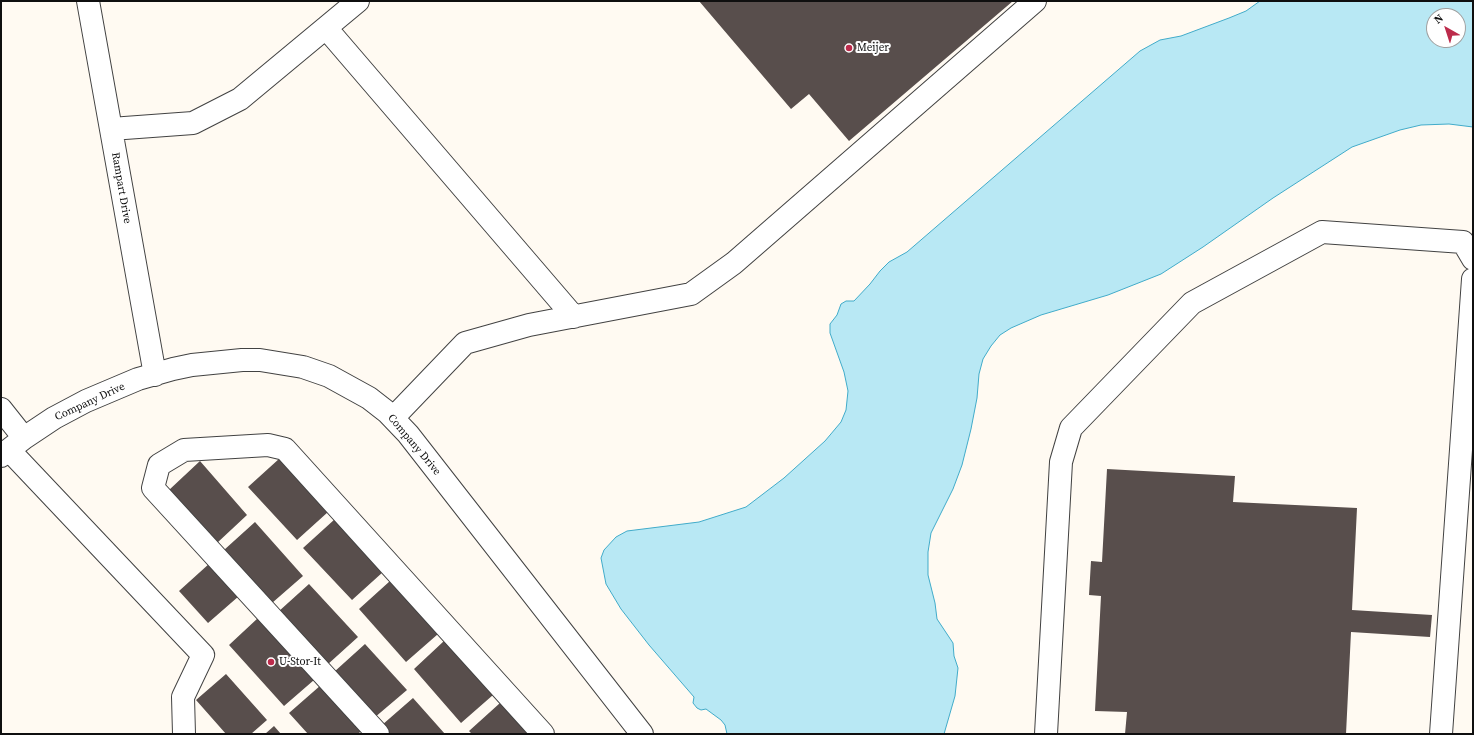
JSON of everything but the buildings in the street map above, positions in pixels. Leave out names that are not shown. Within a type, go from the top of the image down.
[{"type":"street","name":"Rampart Drive","points":[[88,1],[155,375]]},
{"type":"street","points":[[111,129],[193,123],[240,99],[358,1]]},
{"type":"street","points":[[393,418],[465,343],[529,325],[691,294],[734,263],[1035,1]]},
{"type":"street","points":[[326,28],[574,317]]},
{"type":"street","points":[[1046,734],[1061,462],[1071,428],[1192,303],[1322,232],[1463,242],[1473,259]]},
{"type":"street","points":[[1441,734],[1473,279]]},
{"type":"street","name":"Company Drive","points":[[11,448],[54,418],[86,401],[138,379],[192,365],[242,360],[260,360],[288,364],[320,372],[346,384],[369,398],[393,418],[408,434],[642,734]]},
{"type":"street","points":[[1,409],[11,448],[203,655],[183,697],[184,734]]},
{"type":"street","points":[[378,734],[153,488],[159,465],[184,450],[268,445],[285,450],[543,734]]},
{"type":"water","points":[[1260,1],[1473,1],[1473,127],[1449,124],[1421,125],[1400,130],[1352,147],[1273,198],[1203,247],[1161,274],[1108,295],[1041,315],[1011,328],[1000,335],[983,359],[979,374],[977,398],[971,429],[962,465],[953,489],[931,533],[928,552],[928,575],[935,603],[937,619],[953,643],[954,656],[958,668],[955,696],[944,734],[727,734],[725,725],[721,720],[706,709],[701,710],[697,708],[693,703],[694,697],[649,645],[621,609],[606,584],[601,558],[604,550],[616,537],[627,531],[699,522],[746,507],[784,478],[825,441],[841,422],[846,410],[848,391],[844,372],[830,333],[830,324],[837,315],[841,304],[846,301],[854,301],[889,262],[907,252],[1140,51],[1160,40],[1181,36],[1246,11]]},
{"type":"place","name":"Meijer","points":[[849,48]]},
{"type":"place","name":"U-Stor-It","points":[[271,662]]}]
